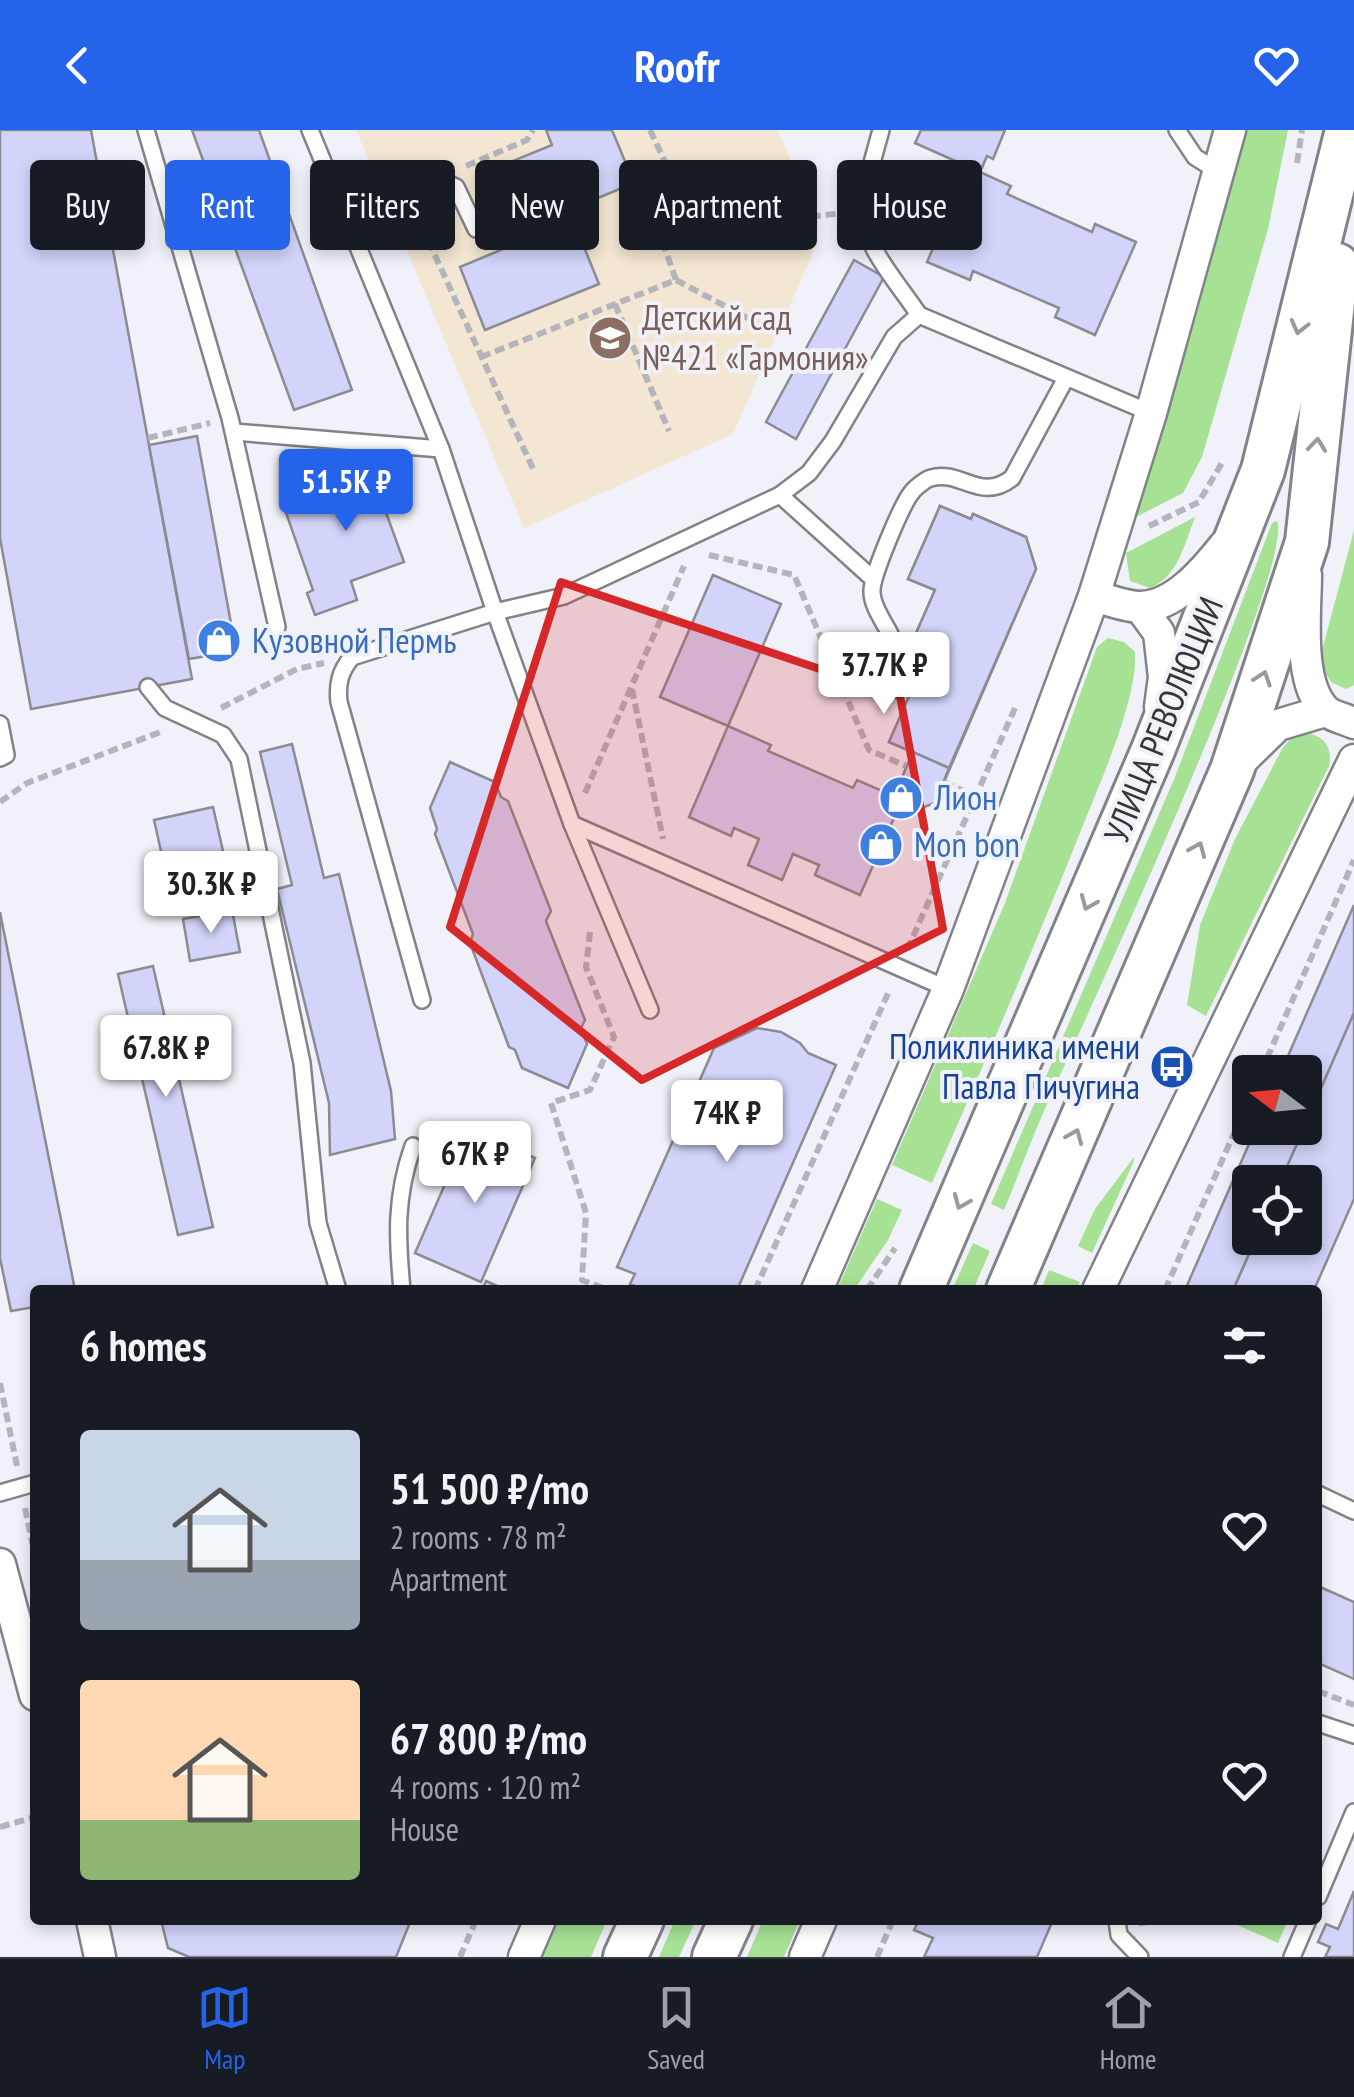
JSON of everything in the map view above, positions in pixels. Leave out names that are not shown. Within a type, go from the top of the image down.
[{"type":"main road","name":"УЛИЦА РЕВОЛЮЦИИ","points":[[924,1285],[1153,750],[1264,470],[1349,130]]},
{"type":"main road","name":"УЛИЦА РЕВОЛЮЦИИ","points":[[1010,1285],[1232,770],[1307,542],[1349,130]]},
{"type":"main road","points":[[626,1957],[640,1925]]},
{"type":"main road","points":[[714,1957],[729,1925]]},
{"type":"street","points":[[819,1285],[948,990],[1094,596],[1151,413],[1230,130]]},
{"type":"street","points":[[1094,596],[1140,607],[1164,602],[1204,571],[1245,521]]},
{"type":"street","points":[[1307,542],[1305,647],[1311,686],[1325,711]]},
{"type":"street","points":[[1140,607],[1160,633],[1164,677],[1153,750]]},
{"type":"street","points":[[1232,770],[1278,724],[1325,711],[1354,723]]},
{"type":"street","points":[[1100,1285],[1354,760]]},
{"type":"street","points":[[0,1564],[30,1679]]},
{"type":"street","points":[[93,1925],[100,1957]]},
{"type":"street","points":[[524,1957],[538,1925]]},
{"type":"street","points":[[805,1957],[819,1925]]},
{"type":"lane","points":[[146,130],[232,425],[277,628]]},
{"type":"lane","points":[[310,130],[322,160]]},
{"type":"lane","points":[[874,160],[881,130]]},
{"type":"lane","points":[[1177,130],[1195,158],[1216,170]]},
{"type":"lane","points":[[455,187],[475,227]]},
{"type":"lane","points":[[360,250],[442,449],[495,612],[572,824],[650,1010]]},
{"type":"lane","points":[[876,250],[919,316],[1151,413]]},
{"type":"lane","points":[[422,1000],[338,690],[342,670],[352,657],[495,612],[564,596],[780,495],[808,473],[833,441],[894,338],[919,316]]},
{"type":"lane","points":[[890,634],[872,598],[872,578],[912,491],[930,478],[948,478],[986,488],[1001,486],[1012,478],[1066,378]]},
{"type":"lane","points":[[232,425],[442,449]]},
{"type":"lane","points":[[780,495],[872,578]]},
{"type":"lane","points":[[148,687],[166,708],[222,735],[238,759],[302,1063],[318,1223],[337,1285]]},
{"type":"lane","points":[[0,724],[6,756],[0,758]]},
{"type":"lane","points":[[572,824],[948,990]]},
{"type":"lane","points":[[402,1285],[396,1224],[403,1175],[413,1146]]},
{"type":"lane","points":[[0,1493],[30,1484]]},
{"type":"lane","points":[[1322,1496],[1354,1512]]},
{"type":"lane","points":[[1322,1725],[1354,1734]]},
{"type":"lane","points":[[1322,1888],[1354,1812]]},
{"type":"lane","points":[[1117,1925],[1118,1935],[1140,1957]]},
{"type":"lane","points":[[1292,1957],[1306,1925]]},
{"type":"path","points":[[455,171],[527,140],[533,130]]},
{"type":"path","points":[[650,130],[664,160]]},
{"type":"path","points":[[1296,166],[1302,130]]},
{"type":"path","points":[[432,250],[534,471]]},
{"type":"path","points":[[665,250],[676,280],[758,323]]},
{"type":"path","points":[[481,357],[676,280]]},
{"type":"path","points":[[615,304],[669,432]]},
{"type":"path","points":[[148,438],[232,425]]},
{"type":"path","points":[[1134,533],[1199,502],[1224,459]]},
{"type":"path","points":[[673,547],[794,575],[869,750],[906,766]]},
{"type":"path","points":[[575,783],[582,800],[690,551]]},
{"type":"path","points":[[222,707],[297,669]]},
{"type":"path","points":[[632,689],[664,848],[646,840]]},
{"type":"path","points":[[757,1285],[1022,693]]},
{"type":"path","points":[[0,802],[26,783],[134,743]]},
{"type":"path","points":[[944,782],[977,797]]},
{"type":"path","points":[[1268,1055],[1354,860]]},
{"type":"path","points":[[595,1285],[582,1280],[586,1212],[551,1103],[590,1090],[614,1037],[586,967],[592,936],[579,904],[601,894]]},
{"type":"path","points":[[1167,1285],[1232,1138]]},
{"type":"path","points":[[870,1285],[898,1244]]},
{"type":"path","points":[[1322,1693],[1354,1705]]},
{"type":"path","points":[[0,1828],[30,1819]]},
{"type":"path","points":[[460,1957],[474,1925]]},
{"type":"path","points":[[877,1957],[891,1925]]},
{"type":"highlighted area","points":[[561,582],[900,696],[943,929],[642,1080],[450,927]]},
{"type":"shaded area","name":"Детский сад №421 «Гармония»","points":[[356,130],[778,130],[790,160],[619,160],[619,250],[814,250],[733,434],[524,528],[407,250],[455,250],[455,160],[369,160]]},
{"type":"green space","points":[[1247,130],[1288,130],[1268,229],[1202,457],[1183,493],[1136,517],[1193,328]]},
{"type":"green space","points":[[1195,517],[1174,568],[1160,583],[1150,588],[1130,581],[1126,553]]},
{"type":"green space","points":[[1277,521],[1274,557],[1220,710],[1004,1210],[991,1204],[1175,777],[1272,523]]},
{"type":"green space","points":[[1354,530],[1354,685],[1346,689],[1331,682],[1319,662]]},
{"type":"green space","points":[[1108,638],[1124,642],[1135,652],[1131,691],[1118,736],[1030,956],[932,1183],[892,1165],[1005,903],[1097,647]]},
{"type":"green space","points":[[1303,732],[1325,743],[1329,766],[1206,1016],[1187,1005],[1200,925],[1235,839],[1282,749]]},
{"type":"green space","points":[[1134,1157],[1092,1253],[1078,1246],[1095,1209]]},
{"type":"green space","points":[[877,1199],[902,1210],[888,1240],[857,1285],[839,1285]]},
{"type":"green space","points":[[973,1243],[990,1251],[975,1285],[954,1285]]},
{"type":"green space","points":[[1049,1270],[1080,1282],[1078,1285],[1043,1285]]},
{"type":"green space","points":[[557,1925],[605,1925],[591,1957],[543,1957]]},
{"type":"green space","points":[[673,1925],[694,1925],[679,1957],[659,1957]]},
{"type":"green space","points":[[761,1925],[798,1925],[784,1957],[747,1957]]},
{"type":"green space","points":[[1237,1925],[1286,1925],[1278,1943]]},
{"type":"building","points":[[0,130],[91,130],[97,160],[30,160],[30,250],[113,250],[192,679],[31,709],[0,538]]},
{"type":"building","points":[[192,130],[259,130],[270,160],[203,160]]},
{"type":"building","points":[[546,130],[612,130],[624,160],[619,160],[619,189],[599,198],[599,160],[515,160],[552,145]]},
{"type":"building","points":[[921,130],[1005,130],[993,159],[987,156],[982,167],[982,160],[953,160],[915,143]]},
{"type":"building","points":[[982,173],[1011,186],[1007,194],[1092,232],[1095,224],[1136,242],[1095,335],[1055,317],[1059,308],[973,271],[970,280],[927,262],[932,250],[982,250]]},
{"type":"building","points":[[290,217],[352,390],[294,410],[236,250],[290,250]]},
{"type":"building","points":[[501,250],[585,250],[599,284],[485,330],[460,267]]},
{"type":"building","points":[[854,260],[884,277],[796,439],[766,422]]},
{"type":"building","points":[[197,436],[236,651],[189,659],[149,445]]},
{"type":"building","points":[[388,458],[403,501],[384,507],[404,562],[351,581],[357,600],[315,615],[307,593],[313,590],[283,504],[368,474],[366,466]]},
{"type":"building","points":[[940,506],[971,519],[973,514],[1026,537],[1036,569],[935,803],[921,808],[902,800],[860,895],[815,875],[819,865],[793,854],[782,880],[748,865],[759,839],[734,828],[731,836],[689,817],[728,726],[771,745],[768,751],[853,788],[857,780],[894,796],[913,752],[889,742],[913,687],[896,679],[935,590],[908,579]]},
{"type":"building","points":[[940,506],[971,519],[973,514],[1026,537],[1036,569],[949,768],[889,742],[913,687],[896,679],[935,590],[908,579]]},
{"type":"building","points":[[713,575],[781,604],[728,726],[660,697]]},
{"type":"building","points":[[292,744],[324,878],[339,874],[391,1091],[395,1139],[330,1155],[329,1103],[277,889],[292,885],[260,752]]},
{"type":"building","points":[[913,752],[949,768],[935,803],[921,808],[894,796]]},
{"type":"building","points":[[450,762],[495,782],[501,797],[508,801],[551,911],[546,921],[585,1020],[581,1028],[587,1044],[568,1088],[522,1068],[515,1050],[509,1047],[470,943],[473,934],[435,834],[430,808]]},
{"type":"building","points":[[213,807],[228,873],[169,887],[154,820]]},
{"type":"building","points":[[1354,905],[1354,1013],[1322,1086],[1322,1055],[1288,1055]]},
{"type":"building","points":[[232,910],[240,952],[190,961],[183,919]]},
{"type":"building","points":[[0,912],[74,1285],[30,1285],[30,1308],[11,1311],[0,1258]]},
{"type":"building","points":[[153,966],[213,1227],[178,1235],[118,974]]},
{"type":"building","points":[[1354,1013],[1354,1199],[1316,1285],[1235,1285],[1248,1255],[1322,1255],[1322,1165],[1287,1165],[1296,1145],[1322,1145],[1322,1086]]},
{"type":"building","points":[[757,1028],[781,1032],[808,1053],[836,1065],[739,1285],[632,1285],[635,1274],[617,1267],[714,1048]]},
{"type":"building","points":[[469,1129],[535,1158],[481,1282],[415,1253]]},
{"type":"building","points":[[1249,1145],[1296,1145],[1288,1165],[1240,1165]]},
{"type":"building","points":[[1232,1183],[1232,1255],[1248,1255],[1235,1285],[1187,1285]]},
{"type":"building","points":[[1322,1588],[1354,1602],[1354,1679],[1322,1665]]},
{"type":"building","points":[[1354,1891],[1354,1957],[1325,1957],[1330,1947],[1318,1942],[1326,1924],[1338,1929]]},
{"type":"building","points":[[162,1925],[409,1925],[396,1957],[189,1957],[168,1948]]},
{"type":"building","points":[[916,1925],[1051,1925],[1037,1957],[924,1957],[933,1938],[914,1930]]},
{"type":"place","name":"Детский сад №421 «Гармония»","points":[[610,338]]},
{"type":"place","name":"Кузовной Пермь","points":[[219,641]]},
{"type":"place","name":"Лион","points":[[901,798]]},
{"type":"place","name":"Mon bon","points":[[881,845]]},
{"type":"place","name":"Поликлиника имени Павла Пичугина","points":[[1172,1067]]}]
